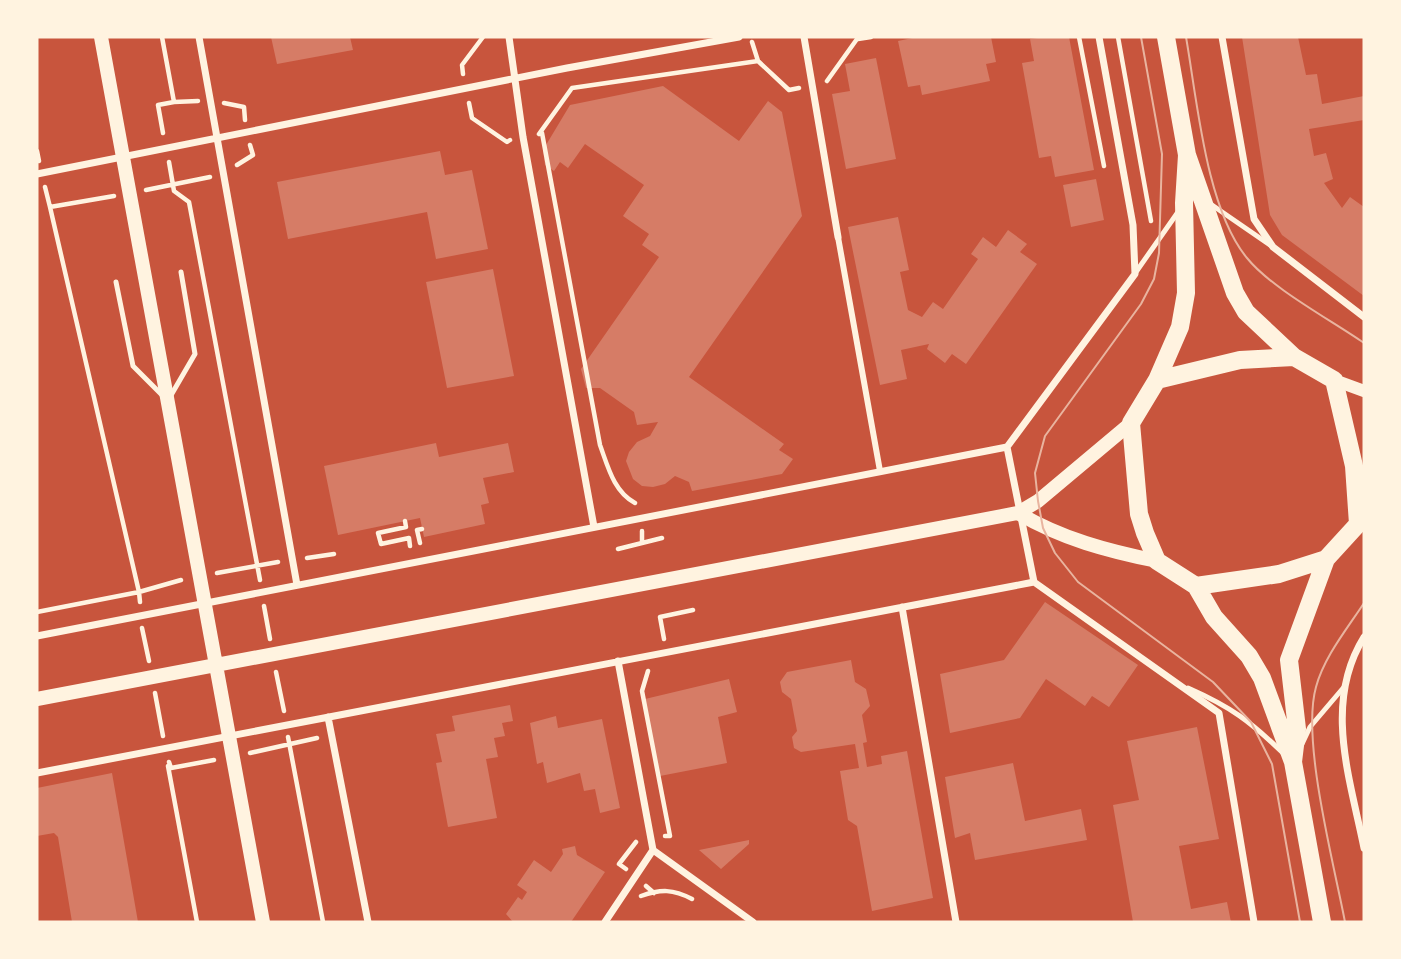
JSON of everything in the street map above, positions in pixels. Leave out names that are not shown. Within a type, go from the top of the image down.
[{"type":"main road","points":[[101,37],[264,922]]},
{"type":"main road","points":[[1166,37],[1187,155],[1235,293],[1246,312],[1294,357],[1334,380],[1354,466],[1361,521],[1326,559],[1289,660],[1297,729],[1293,762]]},
{"type":"main road","points":[[37,699],[1018,513],[1038,501],[1131,423],[1157,380],[1180,327],[1186,293],[1184,204],[1187,155]]},
{"type":"main road","points":[[1157,380],[1240,360],[1294,357]]},
{"type":"main road","points":[[1131,423],[1139,513],[1157,561]]},
{"type":"main road","points":[[1018,513],[1043,528],[1097,548],[1157,561],[1196,586],[1214,617],[1249,656],[1262,678],[1293,762],[1322,922]]},
{"type":"main road","points":[[1196,586],[1279,574],[1326,559]]},
{"type":"street","points":[[199,37],[297,585]]},
{"type":"street","points":[[509,37],[523,137],[594,527]]},
{"type":"street","points":[[37,174],[739,37]]},
{"type":"street","points":[[804,37],[880,471]]},
{"type":"street","points":[[37,636],[1007,447],[1135,274],[1133,225],[1098,37]]},
{"type":"street","points":[[1222,37],[1254,219],[1273,247],[1364,317]]},
{"type":"street","points":[[1334,380],[1364,391]]},
{"type":"street","points":[[1007,447],[1018,513],[1034,582],[1219,713],[1254,922]]},
{"type":"street","points":[[37,773],[1034,582]]},
{"type":"street","points":[[902,607],[956,922]]},
{"type":"street","points":[[1364,638],[1352,657],[1344,687],[1342,737],[1364,848]]},
{"type":"street","points":[[618,661],[653,850],[753,922]]},
{"type":"street","points":[[328,717],[368,922]]},
{"type":"street","points":[[605,922],[653,850]]},
{"type":"lane","points":[[1204,200],[1273,247]]},
{"type":"lane","points":[[1135,274],[1184,204]]},
{"type":"lane","points":[[116,282],[133,366],[168,401],[195,354],[181,272]]},
{"type":"lane","points":[[1179,684],[1225,705],[1251,722],[1293,762],[1310,727],[1344,687]]},
{"type":"path","points":[[162,37],[174,102],[158,105],[174,191],[189,202],[323,922]]},
{"type":"path","points":[[483,37],[462,65],[472,118],[507,142],[542,133]]},
{"type":"path","points":[[857,37],[871,37]]},
{"type":"path","points":[[1118,37],[1151,221]]},
{"type":"path","points":[[625,498],[616,486],[600,445],[542,133],[572,88],[758,61]]},
{"type":"path","points":[[37,612],[139,592],[50,207]]},
{"type":"path","points":[[409,538],[381,544],[378,533],[406,524],[409,538],[410,546]]},
{"type":"path","points":[[420,543],[417,530],[422,529]]},
{"type":"path","points":[[618,549],[642,543]]},
{"type":"path","points":[[200,576],[334,554]]},
{"type":"path","points":[[165,748],[197,922]]},
{"type":"path","points":[[654,892],[676,891],[694,900]]},
{"type":"building","points":[[271,37],[350,37],[353,50],[277,64]]},
{"type":"building","points":[[917,37],[991,37],[996,62],[986,64],[990,81],[922,95],[920,85],[908,87],[898,41]]},
{"type":"building","points":[[1069,37],[1094,170],[1055,177],[1051,156],[1039,158],[1022,63],[1034,61],[1030,39]]},
{"type":"building","points":[[1242,37],[1298,37],[1306,75],[1317,74],[1322,104],[1364,96],[1364,120],[1309,129],[1314,156],[1326,153],[1333,179],[1324,183],[1342,208],[1350,197],[1364,207],[1364,296],[1282,235],[1270,215]]},
{"type":"building","points":[[876,58],[896,159],[846,169],[832,94],[850,91],[845,64]]},
{"type":"building","points":[[663,86],[739,141],[768,101],[782,112],[802,216],[689,377],[784,444],[779,450],[793,459],[782,474],[692,491],[689,482],[675,476],[665,484],[653,487],[642,486],[633,479],[626,461],[629,452],[637,442],[650,436],[658,422],[637,425],[634,412],[600,388],[586,388],[581,369],[659,257],[642,245],[649,234],[623,216],[644,185],[585,144],[568,168],[560,162],[554,171],[545,165],[543,150],[570,105]]},
{"type":"building","points":[[440,151],[445,175],[472,170],[488,249],[436,259],[427,212],[288,239],[277,182]]},
{"type":"building","points":[[1096,179],[1104,220],[1071,227],[1063,185]]},
{"type":"building","points":[[898,217],[909,270],[900,272],[908,310],[922,317],[933,302],[943,309],[978,259],[971,254],[983,237],[996,247],[1008,230],[1027,244],[1020,252],[1037,264],[966,364],[952,354],[945,363],[927,349],[929,344],[901,350],[907,379],[880,385],[848,227]]},
{"type":"building","points":[[493,269],[514,376],[447,388],[426,282]]},
{"type":"building","points":[[436,443],[439,457],[508,443],[514,472],[483,478],[489,503],[481,505],[485,524],[424,537],[420,518],[338,535],[324,466]]},
{"type":"building","points":[[1045,602],[1138,665],[1109,707],[1092,696],[1085,706],[1046,679],[1020,718],[950,733],[940,674],[1004,660]]},
{"type":"building","points":[[851,660],[855,682],[866,689],[870,706],[862,715],[867,742],[863,743],[867,767],[882,764],[881,756],[907,751],[933,898],[872,911],[857,826],[848,820],[840,771],[859,768],[855,744],[801,752],[794,748],[792,737],[797,731],[791,699],[782,692],[780,682],[787,672]]},
{"type":"building","points":[[729,679],[737,712],[718,717],[727,763],[660,776],[645,699]]},
{"type":"building","points":[[510,705],[513,721],[502,723],[505,736],[494,738],[498,757],[486,759],[497,818],[448,827],[436,763],[442,762],[436,734],[455,731],[452,716]]},
{"type":"building","points":[[556,716],[558,728],[602,719],[620,808],[600,813],[595,789],[584,791],[580,773],[547,783],[543,762],[537,764],[530,723]]},
{"type":"building","points":[[1197,727],[1219,839],[1179,846],[1191,909],[1227,902],[1231,922],[1133,922],[1113,805],[1139,800],[1127,741]]},
{"type":"building","points":[[1013,763],[1025,821],[1081,809],[1087,840],[975,860],[970,833],[955,838],[945,777]]},
{"type":"building","points":[[112,773],[138,922],[72,922],[58,837],[54,833],[37,836],[37,788]]},
{"type":"building","points":[[749,840],[749,844],[721,869],[699,850]]},
{"type":"building","points":[[575,846],[577,855],[605,872],[571,922],[513,922],[506,914],[518,897],[522,900],[527,892],[517,885],[534,860],[551,872],[563,854],[562,849]]},
{"type":"tram line","points":[[1141,37],[1162,154],[1159,253],[1154,279],[1141,304],[1045,436],[1035,473],[1038,501],[1043,528],[1055,553],[1078,582],[1213,682],[1251,722],[1272,764],[1300,922]]},
{"type":"tram line","points":[[1186,37],[1205,152],[1222,212],[1233,237],[1247,258],[1271,281],[1364,343]]},
{"type":"tram line","points":[[1345,922],[1321,803],[1312,710],[1324,665],[1364,603]]}]
